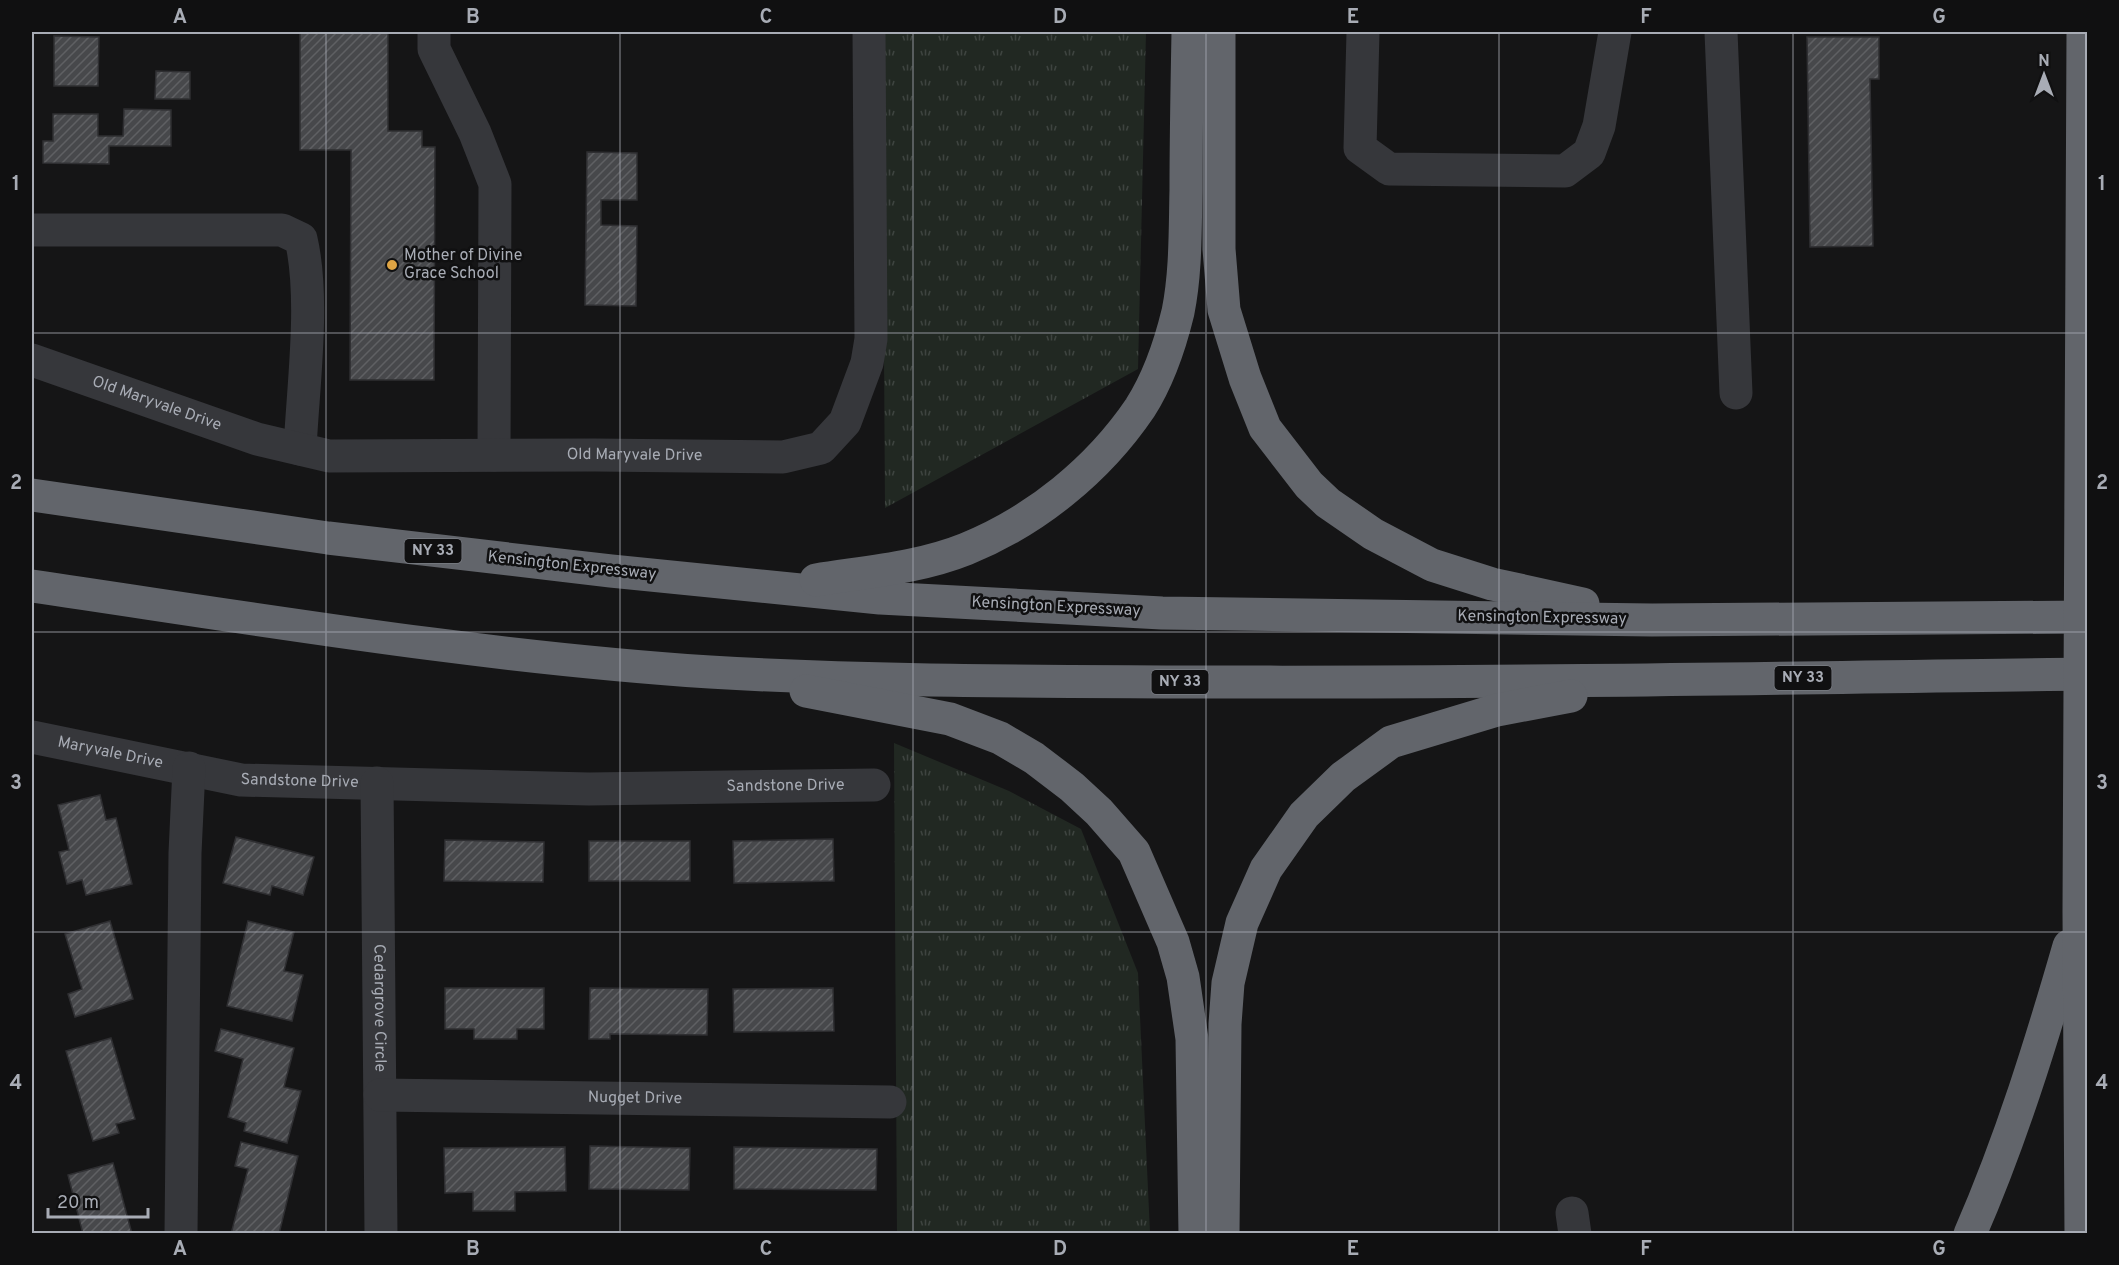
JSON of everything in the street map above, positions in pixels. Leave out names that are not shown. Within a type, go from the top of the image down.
[{"type":"highway","points":[[769,587],[908,565],[965,549],[1015,525],[1063,493],[1100,457],[1140,408],[1160,369],[1178,312],[1185,268],[1188,32]]},
{"type":"highway","points":[[1219,32],[1220,249],[1224,310],[1245,378],[1265,428],[1309,485],[1328,503],[1373,534],[1432,565],[1492,584],[1652,620]]},
{"type":"highway","points":[[2066,32],[2083,107]]},
{"type":"highway","points":[[2082,32],[2079,912],[2082,1233]]},
{"type":"highway","name":"Kensington Expressway","points":[[32,495],[340,540],[611,571],[880,598],[1161,613],[1652,620],[2088,617]]},
{"type":"highway","name":"NY 33","points":[[32,586],[297,626],[522,656],[711,672],[1044,681],[1650,681],[2088,674]]},
{"type":"highway","points":[[711,672],[875,706],[950,718],[1000,738],[1034,758],[1100,812],[1134,852],[1173,942],[1183,977],[1192,1039],[1195,1233]]},
{"type":"highway","points":[[1223,1233],[1225,1024],[1228,983],[1242,923],[1266,868],[1304,815],[1343,777],[1390,741],[1497,710],[1650,681]]},
{"type":"highway","points":[[1970,1233],[1995,1174],[2035,1063],[2079,912]]},
{"type":"street","points":[[434,32],[434,49],[474,133],[495,184],[494,455]]},
{"type":"street","name":"Old Maryvale Drive","points":[[32,360],[257,439],[329,456],[783,457],[821,448],[845,422],[867,363],[871,339],[869,32]]},
{"type":"street","points":[[1363,32],[1360,148],[1389,169],[1565,171],[1589,153],[1599,126],[1615,32]]},
{"type":"street","points":[[1721,32],[1736,393]]},
{"type":"street","points":[[32,230],[282,230],[301,239],[306,262],[306,329],[300,449]]},
{"type":"street","name":"Maryvale Drive","points":[[32,737],[189,768]]},
{"type":"street","points":[[181,1233],[185,853],[189,768]]},
{"type":"street","name":"Sandstone Drive","points":[[189,768],[241,780],[589,789],[874,785]]},
{"type":"street","name":"Cedargrove Circle","points":[[377,783],[381,1233]]},
{"type":"street","name":"Nugget Drive","points":[[380,1095],[890,1102]]},
{"type":"green space","points":[[882,32],[1146,32],[1138,369],[885,508]]},
{"type":"green space","points":[[894,743],[1009,791],[1081,829],[1138,973],[1150,1233],[897,1233]]},
{"type":"building","name":"Mother of Divine Grace School","points":[[300,32],[388,32],[388,131],[422,131],[422,147],[435,147],[434,380],[350,380],[351,150],[300,150]]},
{"type":"building","points":[[54,36],[99,37],[98,86],[54,86]]},
{"type":"building","points":[[1807,37],[1879,37],[1879,79],[1870,79],[1873,246],[1810,247]]},
{"type":"building","points":[[156,71],[190,72],[190,99],[155,99]]},
{"type":"building","points":[[124,109],[171,110],[171,146],[109,146],[109,164],[43,163],[43,141],[53,141],[53,114],[98,114],[98,136],[123,136]]},
{"type":"building","points":[[587,152],[637,153],[637,200],[601,200],[601,225],[637,226],[636,306],[585,305]]},
{"type":"building","points":[[100,795],[106,820],[116,818],[132,884],[86,895],[82,880],[67,884],[59,852],[69,850],[58,805]]},
{"type":"building","points":[[236,837],[314,857],[303,895],[272,886],[270,895],[223,883]]},
{"type":"building","points":[[833,839],[834,881],[734,883],[733,841]]},
{"type":"building","points":[[445,840],[544,842],[543,882],[444,881]]},
{"type":"building","points":[[589,841],[690,841],[690,881],[589,881]]},
{"type":"building","points":[[110,921],[133,999],[75,1017],[68,994],[82,989],[65,934]]},
{"type":"building","points":[[248,921],[294,932],[284,971],[303,975],[292,1021],[227,1006]]},
{"type":"building","points":[[445,988],[544,988],[544,1029],[517,1029],[517,1039],[474,1039],[474,1029],[445,1029]]},
{"type":"building","points":[[590,988],[708,989],[707,1035],[610,1034],[610,1039],[589,1039]]},
{"type":"building","points":[[833,988],[834,1031],[734,1032],[733,989]]},
{"type":"building","points":[[221,1029],[294,1048],[284,1087],[301,1091],[287,1143],[244,1131],[246,1123],[228,1117],[243,1059],[215,1051]]},
{"type":"building","points":[[111,1038],[135,1119],[116,1124],[119,1133],[93,1141],[66,1051]]},
{"type":"building","points":[[241,1142],[298,1156],[279,1234],[231,1234],[248,1169],[235,1166]]},
{"type":"building","points":[[590,1146],[690,1148],[689,1190],[589,1189]]},
{"type":"building","points":[[565,1147],[566,1191],[515,1192],[515,1211],[473,1211],[473,1192],[445,1193],[444,1148]]},
{"type":"building","points":[[734,1147],[877,1149],[876,1190],[734,1189]]},
{"type":"building","points":[[113,1163],[132,1234],[83,1234],[68,1175]]},
{"type":"place","name":"Mother of Divine Grace School","points":[[392,265]]}]
